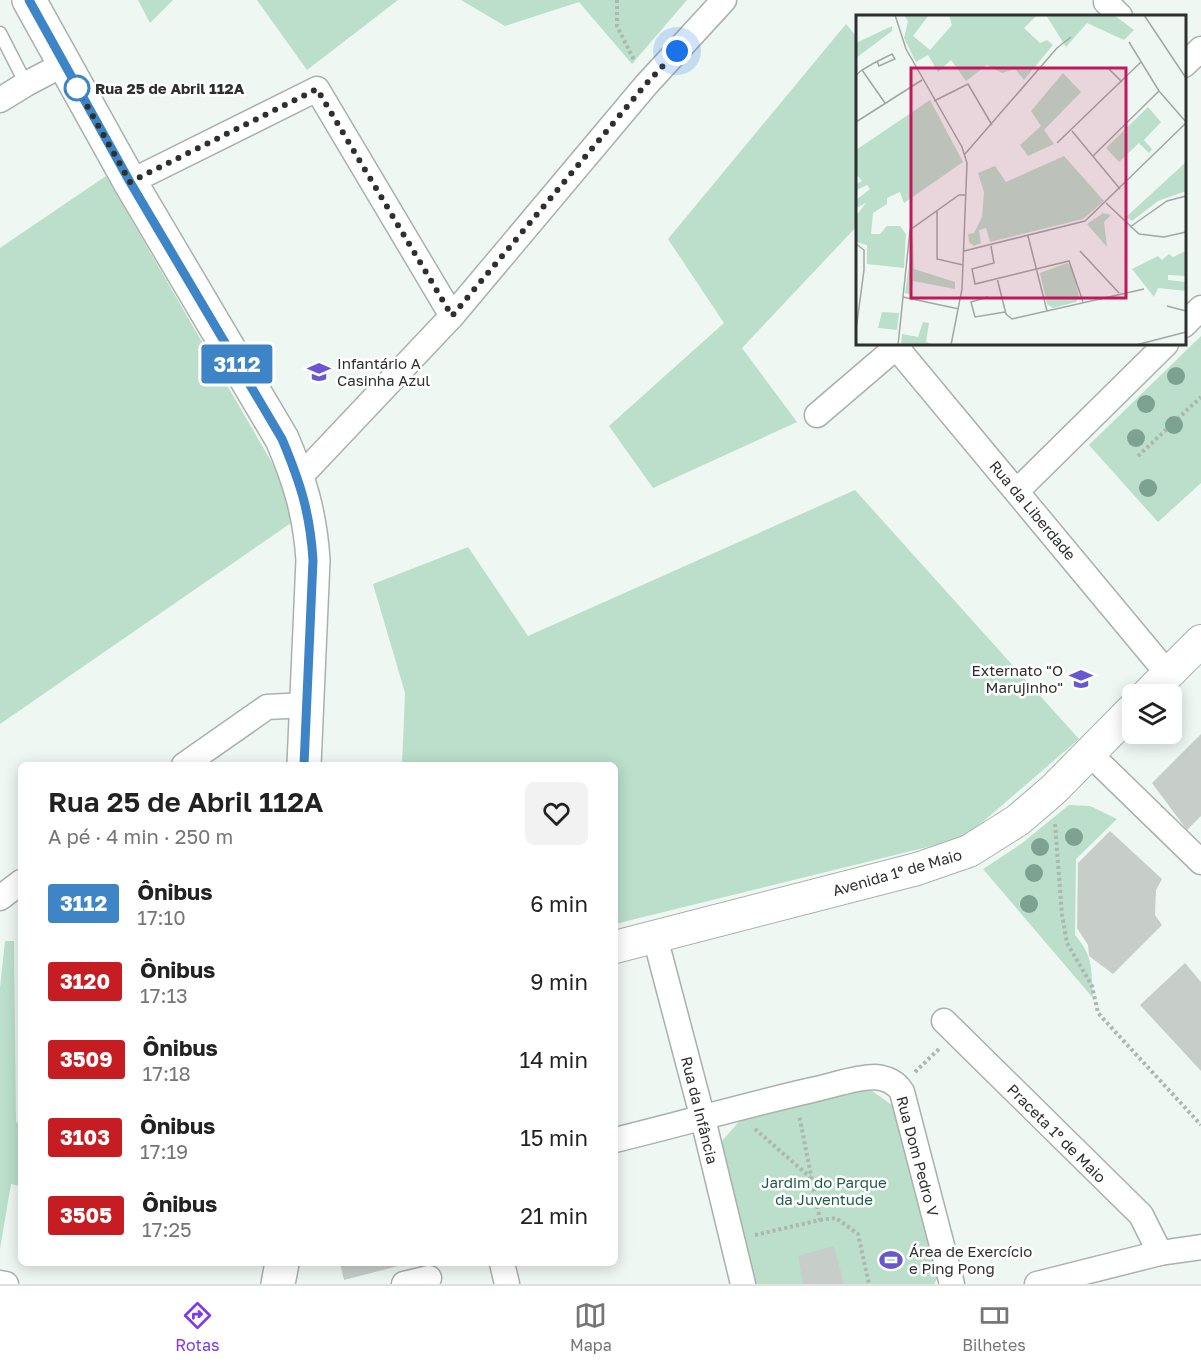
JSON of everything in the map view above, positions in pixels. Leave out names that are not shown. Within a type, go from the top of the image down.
[{"type":"main road","points":[[28,0],[130,182],[282,439],[299,478],[311,531],[313,560],[304,762]]},
{"type":"main road","points":[[278,1284],[281,1266]]},
{"type":"street","points":[[299,478],[452,316],[646,84],[724,0]]},
{"type":"street","points":[[1186,64],[1201,49]]},
{"type":"street","points":[[0,100],[64,64]]},
{"type":"street","points":[[130,182],[317,89],[452,316]]},
{"type":"street","points":[[1186,324],[1201,308]]},
{"type":"street","points":[[817,415],[898,345]]},
{"type":"street","name":"Rua da Liberdade","points":[[898,345],[1017,491],[1158,684]]},
{"type":"street","points":[[1017,491],[1165,345]]},
{"type":"street","points":[[1158,684],[1201,641]]},
{"type":"street","points":[[188,762],[267,707],[306,705]]},
{"type":"street","name":"Avenida 1º de Maio","points":[[618,946],[917,869],[969,851],[1018,820],[1053,790],[1122,720]]},
{"type":"street","points":[[1090,754],[1201,861]]},
{"type":"street","points":[[0,898],[18,884]]},
{"type":"street","name":"Rua da Infância","points":[[655,937],[703,1119],[742,1284]]},
{"type":"street","name":"Praceta 1º de Maio","points":[[950,1027],[1141,1215],[1160,1253]]},
{"type":"street","name":"Rua Dom Pedro V","points":[[618,1139],[703,1119],[732,1108],[794,1094],[874,1077],[887,1079],[899,1087],[902,1092],[952,1284]]},
{"type":"street","points":[[1037,1284],[1160,1253],[1201,1247]]},
{"type":"street","points":[[503,1266],[507,1284]]},
{"type":"street","points":[[404,1284],[429,1278]]},
{"type":"street","points":[[0,1283],[6,1284]]},
{"type":"lane","points":[[0,33],[26,84]]},
{"type":"path","points":[[617,0],[617,26],[646,84]]},
{"type":"path","points":[[1138,456],[1201,397]]},
{"type":"path","points":[[1053,790],[1062,915],[1067,943],[1092,986],[1098,1013],[1201,1125]]},
{"type":"path","points":[[899,1087],[950,1027]]},
{"type":"path","points":[[794,1094],[820,1220]]},
{"type":"path","points":[[732,1108],[811,1178]]},
{"type":"path","points":[[732,1241],[836,1218],[858,1234],[869,1284]]},
{"type":"green space","points":[[138,0],[173,0],[150,23]]},
{"type":"green space","points":[[257,0],[398,0],[307,70]]},
{"type":"green space","points":[[461,0],[687,0],[632,64],[579,2],[505,26]]},
{"type":"green space","points":[[846,24],[856,36],[856,227],[742,348],[797,422],[653,488],[609,426],[724,323],[668,239]]},
{"type":"green space","points":[[106,176],[286,487],[291,523],[0,724],[0,248]]},
{"type":"green space","points":[[1201,336],[1201,483],[1158,522],[1089,445]]},
{"type":"green space","points":[[855,490],[1079,739],[960,839],[618,923],[618,762],[402,762],[405,693],[373,584],[468,547],[528,636]]},
{"type":"green space","points":[[1069,805],[1090,806],[1117,819],[1076,859],[1075,935],[1089,957],[1093,998],[983,869],[1021,844]]},
{"type":"green space","points":[[5,941],[14,941],[18,1185],[11,1184],[0,1249],[0,988]]},
{"type":"green space","name":"Jardim do Parque da Juventude","points":[[868,1088],[896,1108],[939,1276],[934,1284],[753,1284],[721,1142],[744,1116]]},
{"type":"building","points":[[1201,734],[1201,816],[1187,830],[1152,783]]},
{"type":"building","points":[[1110,831],[1162,879],[1156,890],[1155,915],[1162,925],[1113,974],[1089,956],[1088,945],[1077,928],[1078,863]]},
{"type":"building","points":[[1185,963],[1201,982],[1201,1071],[1140,1005]]},
{"type":"building","points":[[834,1246],[844,1284],[803,1284],[798,1256]]},
{"type":"building","points":[[341,1266],[398,1266],[344,1280]]},
{"type":"bus line","name":"3112","points":[[29,0],[130,182],[282,439],[299,478],[307,506],[313,560],[304,762]]},
{"type":"place","name":"Rua 25 de Abril 112A","points":[[77,88]]},
{"type":"place","name":"Infantário A Casinha Azul","points":[[319,372]]},
{"type":"place","name":"Externato \"O Marujinho\"","points":[[1081,679]]},
{"type":"place","name":"Área de Exercício e Ping Pong","points":[[891,1260]]},
{"type":"route","points":[[77,88],[130,182],[317,89],[452,316],[646,84],[677,51]]}]
